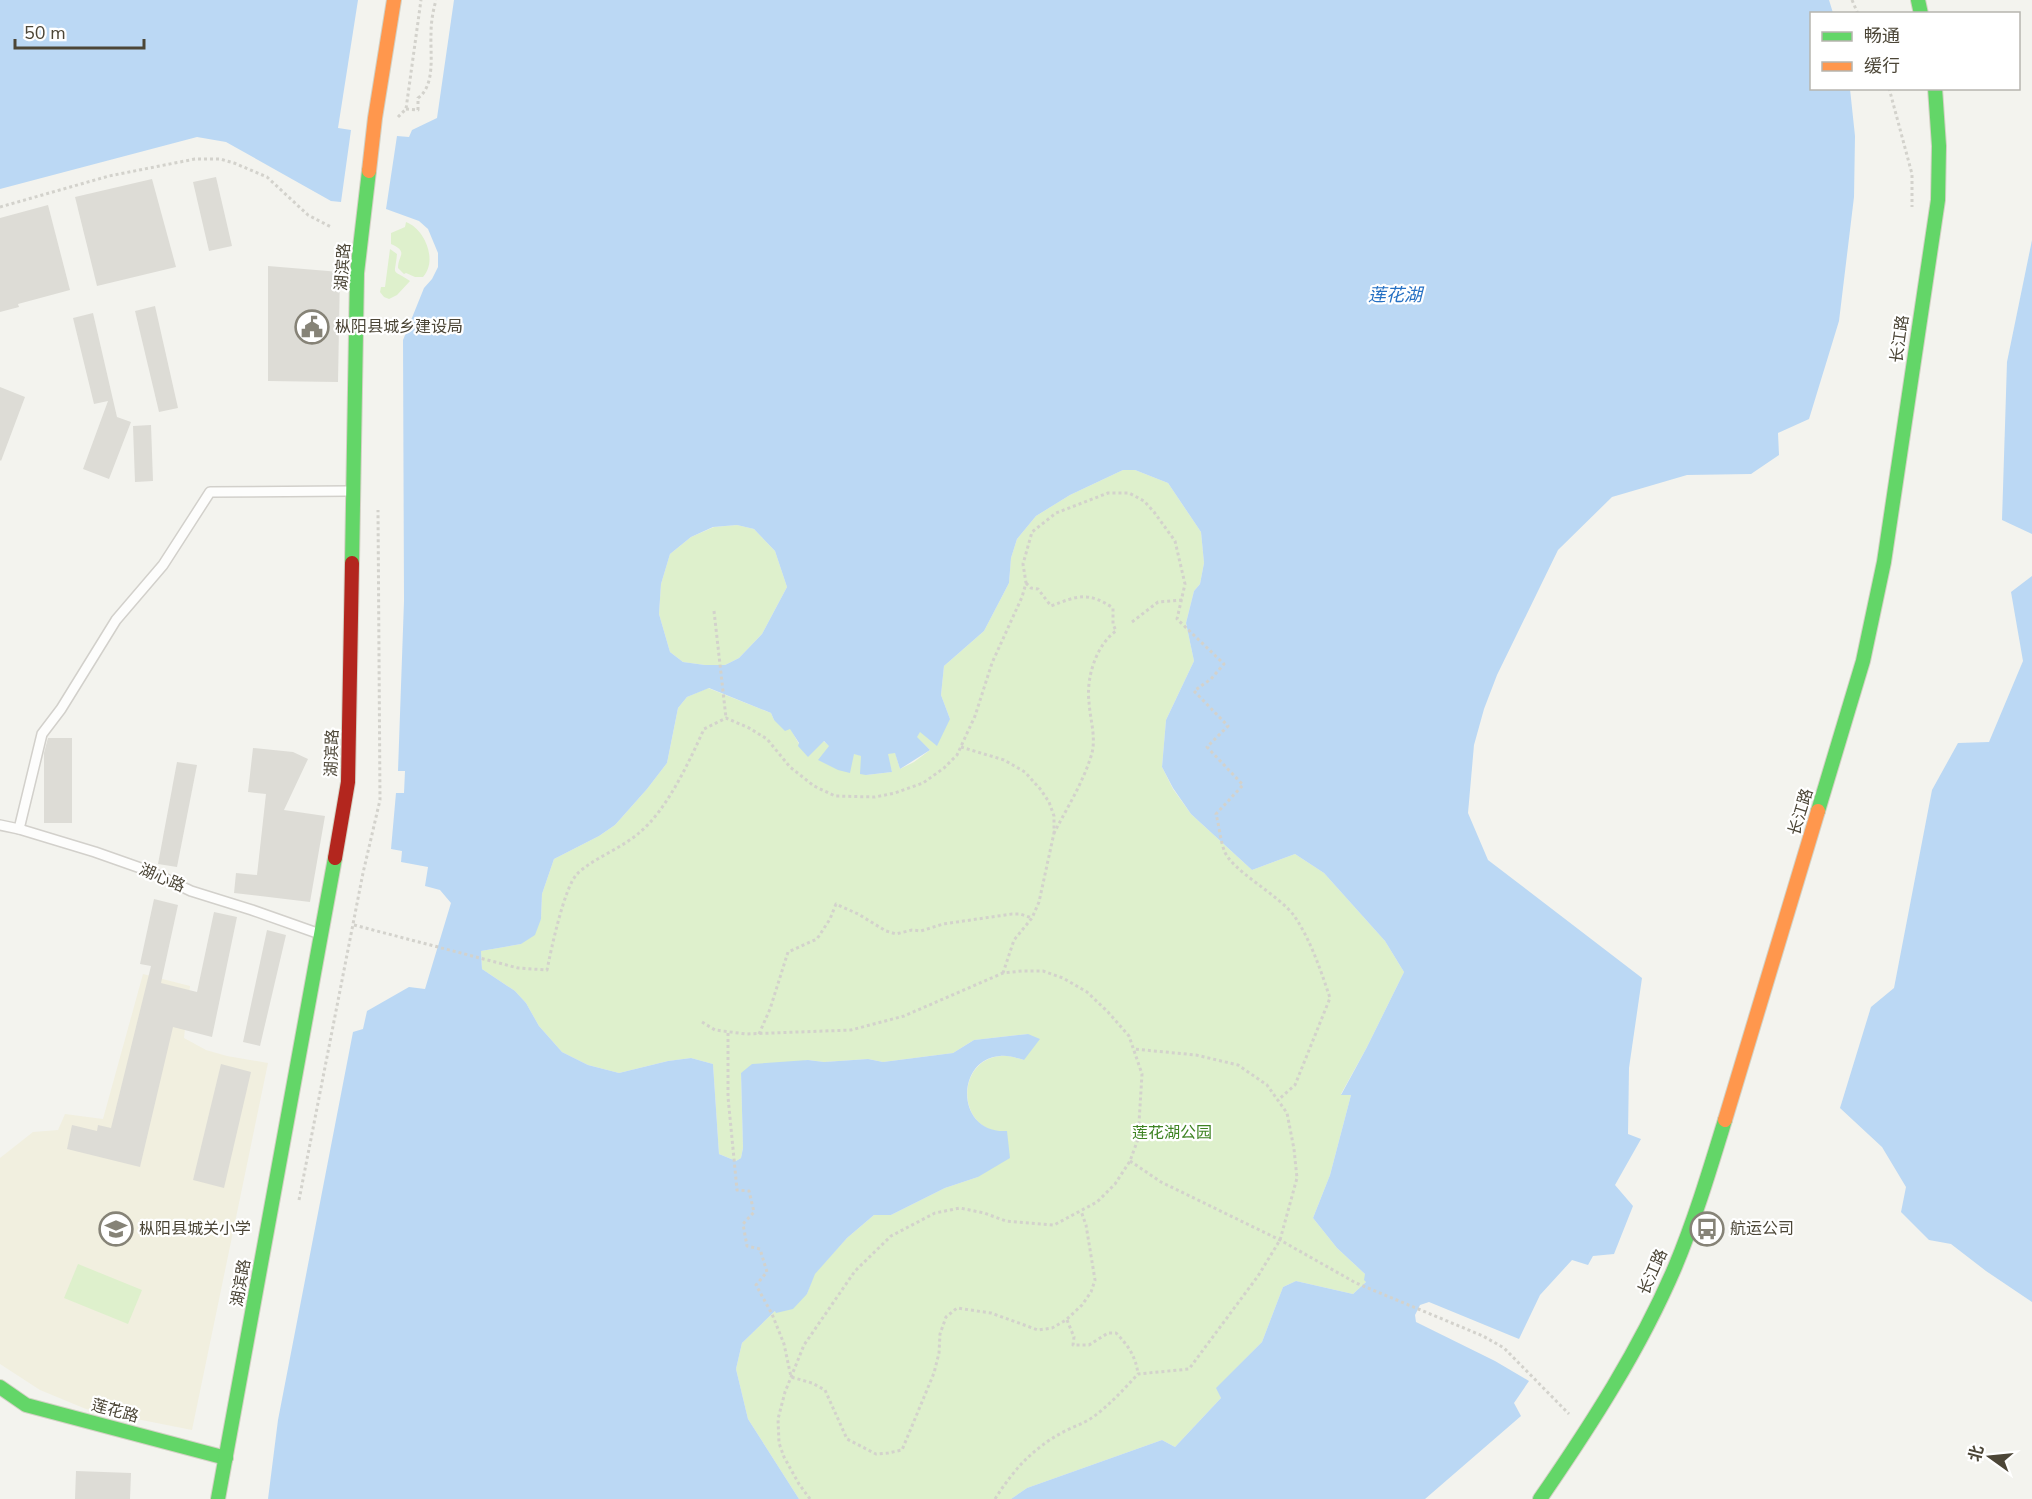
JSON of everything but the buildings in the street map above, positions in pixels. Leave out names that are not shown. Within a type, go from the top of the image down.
[{"type":"main road","name":"湖滨路","points":[[218,1499],[348,782],[357,273],[375,118],[394,0]]},
{"type":"main road","name":"长江路","points":[[1540,1499],[1586,1432],[1625,1365],[1662,1296],[1692,1223],[1711,1169],[1863,661],[1884,562],[1938,200],[1940,146],[1935,90]]},
{"type":"main road","name":"莲花路","points":[[0,1387],[26,1405],[226,1458]]},
{"type":"lane","points":[[19,829],[42,734],[61,709],[116,620],[163,565],[210,492],[354,491]]},
{"type":"lane","name":"湖心路","points":[[0,825],[95,852],[191,891],[322,935]]},
{"type":"path","points":[[392,123],[406,109],[421,0]]},
{"type":"path","points":[[406,109],[418,110],[418,98],[424,93],[429,81],[432,19],[436,0]]},
{"type":"path","points":[[1890,90],[1912,174],[1912,209]]},
{"type":"path","points":[[0,207],[109,176],[195,159],[220,159],[267,177],[308,215],[331,227]]},
{"type":"path","points":[[726,718],[768,739],[790,767],[814,786],[835,796],[874,797],[895,793],[923,783],[957,755],[975,716],[992,663],[1022,597],[1026,583],[1023,564],[1032,532],[1056,513],[1096,496],[1119,492],[1129,493],[1144,501],[1175,541],[1185,584],[1177,619],[1224,664],[1194,691],[1228,726],[1207,747],[1243,785],[1216,814],[1224,852],[1295,916],[1317,960],[1330,998],[1295,1085],[1278,1101]]},
{"type":"path","points":[[298,1207],[363,873],[380,800],[378,504]]},
{"type":"path","points":[[1026,583],[1031,588],[1038,589],[1051,606],[1078,596],[1098,599],[1113,608],[1113,624],[1116,631],[1101,646],[1094,663],[1088,699],[1094,737],[1086,771],[1054,833]]},
{"type":"path","points":[[1132,622],[1158,602],[1182,600]]},
{"type":"path","points":[[714,611],[726,718]]},
{"type":"path","points":[[354,925],[496,963],[518,968],[547,970],[562,907],[576,875],[639,833],[663,805],[686,770],[704,729],[726,718]]},
{"type":"path","points":[[961,747],[1004,760],[1025,772],[1049,802],[1054,816],[1054,833],[1044,886],[1032,918],[1014,940],[1003,973]]},
{"type":"path","points":[[759,1035],[770,1009],[788,952],[817,939],[830,920],[836,904],[858,914],[886,932],[896,934],[912,930],[921,931],[943,924],[1012,914],[1032,918]]},
{"type":"path","points":[[702,1022],[715,1030],[728,1033],[759,1035],[851,1030],[904,1016],[1003,973],[1043,971],[1063,978],[1087,992],[1108,1012],[1129,1036],[1142,1074],[1138,1139],[1130,1161],[1115,1184],[1098,1202],[1054,1225],[1030,1225],[1006,1221],[960,1208],[935,1213],[891,1236],[855,1271],[804,1345],[790,1377],[778,1419],[779,1443],[799,1484],[810,1499]]},
{"type":"path","points":[[728,1033],[728,1097],[732,1156],[737,1190],[749,1191],[754,1212],[743,1224],[747,1246],[760,1249],[767,1272],[756,1284],[772,1314],[784,1344],[790,1377]]},
{"type":"path","points":[[995,1499],[1010,1474],[1031,1454],[1063,1432],[1090,1419],[1111,1402],[1138,1374],[1189,1370],[1252,1285],[1280,1240],[1297,1178],[1287,1113],[1267,1085],[1238,1065],[1196,1054],[1134,1049]]},
{"type":"path","points":[[1130,1161],[1161,1182],[1280,1240],[1356,1283],[1483,1336],[1504,1348],[1586,1432]]},
{"type":"path","points":[[790,1377],[812,1383],[825,1390],[847,1439],[876,1454],[888,1454],[902,1450],[934,1373],[939,1353],[940,1334],[946,1317],[957,1308],[991,1313],[1038,1330],[1052,1328],[1066,1320],[1082,1305],[1091,1292],[1095,1280],[1082,1211]]},
{"type":"path","points":[[1066,1320],[1074,1337],[1073,1345],[1089,1346],[1108,1333],[1116,1333],[1127,1344],[1138,1374]]},
{"type":"shaded area","name":"枞阳县城关小学","points":[[143,974],[190,986],[184,1038],[206,1050],[268,1063],[192,1430],[86,1409],[40,1390],[0,1364],[0,1158],[33,1132],[58,1130],[65,1114],[103,1119]]},
{"type":"green space","points":[[406,222],[419,231],[427,246],[429,263],[423,277],[404,274],[398,268],[401,252],[391,244],[391,233],[405,227]]},
{"type":"green space","points":[[390,249],[397,254],[395,271],[410,281],[397,295],[389,299],[380,292],[381,287],[385,287]]},
{"type":"green space","name":"莲花湖公园","points":[[1123,470],[1135,470],[1168,483],[1201,532],[1204,563],[1200,584],[1194,591],[1186,623],[1194,661],[1166,720],[1162,767],[1173,789],[1191,814],[1252,870],[1295,854],[1324,873],[1385,941],[1404,972],[1341,1094],[1351,1095],[1330,1175],[1313,1218],[1337,1248],[1365,1274],[1366,1282],[1353,1294],[1296,1281],[1283,1287],[1262,1342],[1217,1388],[1221,1398],[1175,1447],[1162,1440],[1027,1488],[1011,1499],[799,1499],[748,1419],[736,1369],[742,1343],[775,1311],[807,1294],[814,1274],[847,1238],[874,1215],[891,1215],[945,1188],[978,1177],[996,1132],[983,1126],[974,1116],[968,1104],[967,1091],[970,1078],[987,1060],[1004,1056],[1024,1060],[1028,1034],[974,1040],[953,1053],[883,1062],[868,1059],[824,1062],[808,1060],[741,1073],[743,1148],[741,1158],[736,1161],[719,1154],[713,1064],[691,1058],[619,1073],[588,1065],[562,1052],[539,1026],[526,1003],[515,991],[482,969],[481,951],[521,944],[541,919],[542,894],[554,859],[599,836],[615,825],[647,789],[667,763],[678,708],[687,697],[708,688],[771,713],[774,720],[790,728],[799,744],[823,741],[830,746],[862,756],[866,775],[892,772],[887,754],[895,752],[900,769],[914,762],[930,750],[916,737],[920,731],[950,719],[941,695],[944,666],[984,631],[1009,583],[1011,558],[1017,539],[1036,516],[1070,495]]},
{"type":"green space","points":[[737,525],[754,529],[775,551],[787,587],[762,634],[739,658],[725,665],[683,662],[670,652],[659,614],[661,584],[670,554],[691,537],[714,527]]},
{"type":"green space","points":[[78,1264],[142,1290],[128,1324],[64,1298]]},
{"type":"water","points":[[0,0],[358,0],[338,128],[351,130],[341,202],[331,201],[226,142],[197,137],[0,189]]},
{"type":"water","name":"莲花湖","points":[[454,0],[1829,0],[1833,12],[1810,12],[1810,90],[1850,90],[1855,136],[1854,197],[1839,321],[1809,419],[1778,433],[1779,455],[1751,474],[1687,475],[1612,497],[1558,550],[1497,675],[1474,745],[1468,813],[1488,860],[1642,978],[1629,1068],[1628,1134],[1641,1139],[1615,1185],[1633,1206],[1614,1254],[1593,1256],[1588,1265],[1572,1260],[1540,1295],[1519,1339],[1429,1302],[1420,1305],[1415,1315],[1416,1322],[1495,1361],[1529,1381],[1514,1403],[1521,1416],[1425,1499],[1011,1499],[1027,1488],[1162,1440],[1175,1447],[1221,1398],[1216,1388],[1262,1342],[1283,1287],[1296,1281],[1353,1294],[1366,1282],[1365,1274],[1337,1248],[1313,1218],[1330,1175],[1351,1095],[1341,1095],[1404,972],[1385,941],[1324,873],[1295,854],[1252,870],[1191,814],[1173,788],[1162,767],[1166,720],[1194,661],[1186,623],[1194,591],[1200,584],[1204,563],[1201,532],[1168,483],[1135,470],[1123,470],[1070,495],[1036,516],[1017,539],[1011,558],[1009,583],[984,631],[944,666],[941,695],[950,719],[937,746],[920,732],[917,737],[930,750],[900,769],[895,753],[888,754],[892,772],[860,774],[861,756],[854,754],[850,773],[818,760],[829,746],[824,741],[808,757],[798,746],[799,743],[790,729],[785,731],[774,720],[771,713],[709,688],[687,697],[678,708],[667,763],[647,789],[615,825],[599,836],[554,859],[542,894],[541,919],[535,935],[521,944],[481,951],[482,969],[515,991],[526,1003],[539,1026],[562,1052],[588,1065],[619,1073],[691,1058],[713,1064],[719,1154],[736,1161],[741,1158],[743,1148],[741,1073],[752,1064],[868,1059],[883,1062],[953,1053],[974,1040],[1028,1034],[1040,1039],[1024,1060],[1000,1056],[985,1060],[975,1069],[969,1082],[967,1096],[970,1109],[978,1121],[990,1129],[1007,1131],[1010,1158],[978,1177],[945,1188],[891,1215],[874,1215],[847,1238],[815,1274],[807,1294],[793,1309],[776,1313],[775,1311],[742,1343],[736,1369],[748,1419],[799,1499],[268,1499],[278,1420],[353,1032],[363,1029],[367,1011],[409,987],[425,989],[451,903],[440,890],[425,886],[428,867],[401,862],[402,851],[391,849],[396,793],[404,793],[405,771],[398,771],[404,601],[403,340],[424,288],[438,267],[438,253],[428,229],[419,221],[386,209],[397,136],[409,137],[412,130],[437,118]],"holes":[[[737,525],[754,529],[775,551],[787,587],[762,634],[739,658],[725,665],[705,665],[683,662],[670,652],[659,614],[661,584],[670,554],[691,537],[713,527]]]},
{"type":"water","points":[[2032,240],[2032,534],[2002,520],[2007,362]]},
{"type":"water","points":[[2032,576],[2032,1302],[1951,1244],[1929,1240],[1901,1212],[1906,1187],[1882,1147],[1840,1108],[1871,1007],[1894,988],[1932,790],[1958,743],[1989,742],[2023,661],[2011,592]]},
{"type":"traffic: fast","points":[[1918,0],[1921,12]]},
{"type":"traffic: fast","points":[[1818,811],[1863,661],[1884,562],[1938,200],[1939,146],[1935,90]]},
{"type":"traffic: fast","points":[[352,563],[357,273],[369,171]]},
{"type":"traffic: fast","points":[[218,1499],[335,858]]},
{"type":"traffic: fast","points":[[1540,1499],[1614,1386],[1661,1297],[1689,1231],[1725,1120]]},
{"type":"traffic: fast","points":[[0,1387],[26,1405],[226,1458]]},
{"type":"traffic: slow","points":[[369,171],[394,0]]},
{"type":"traffic: slow","points":[[1725,1120],[1818,811]]},
{"type":"traffic: jam","points":[[335,858],[348,782],[352,563]]},
{"type":"place","name":"枞阳县城乡建设局","points":[[312,327]]},
{"type":"place","name":"枞阳县城关小学","points":[[116,1229]]},
{"type":"place","name":"航运公司","points":[[1707,1229]]}]
